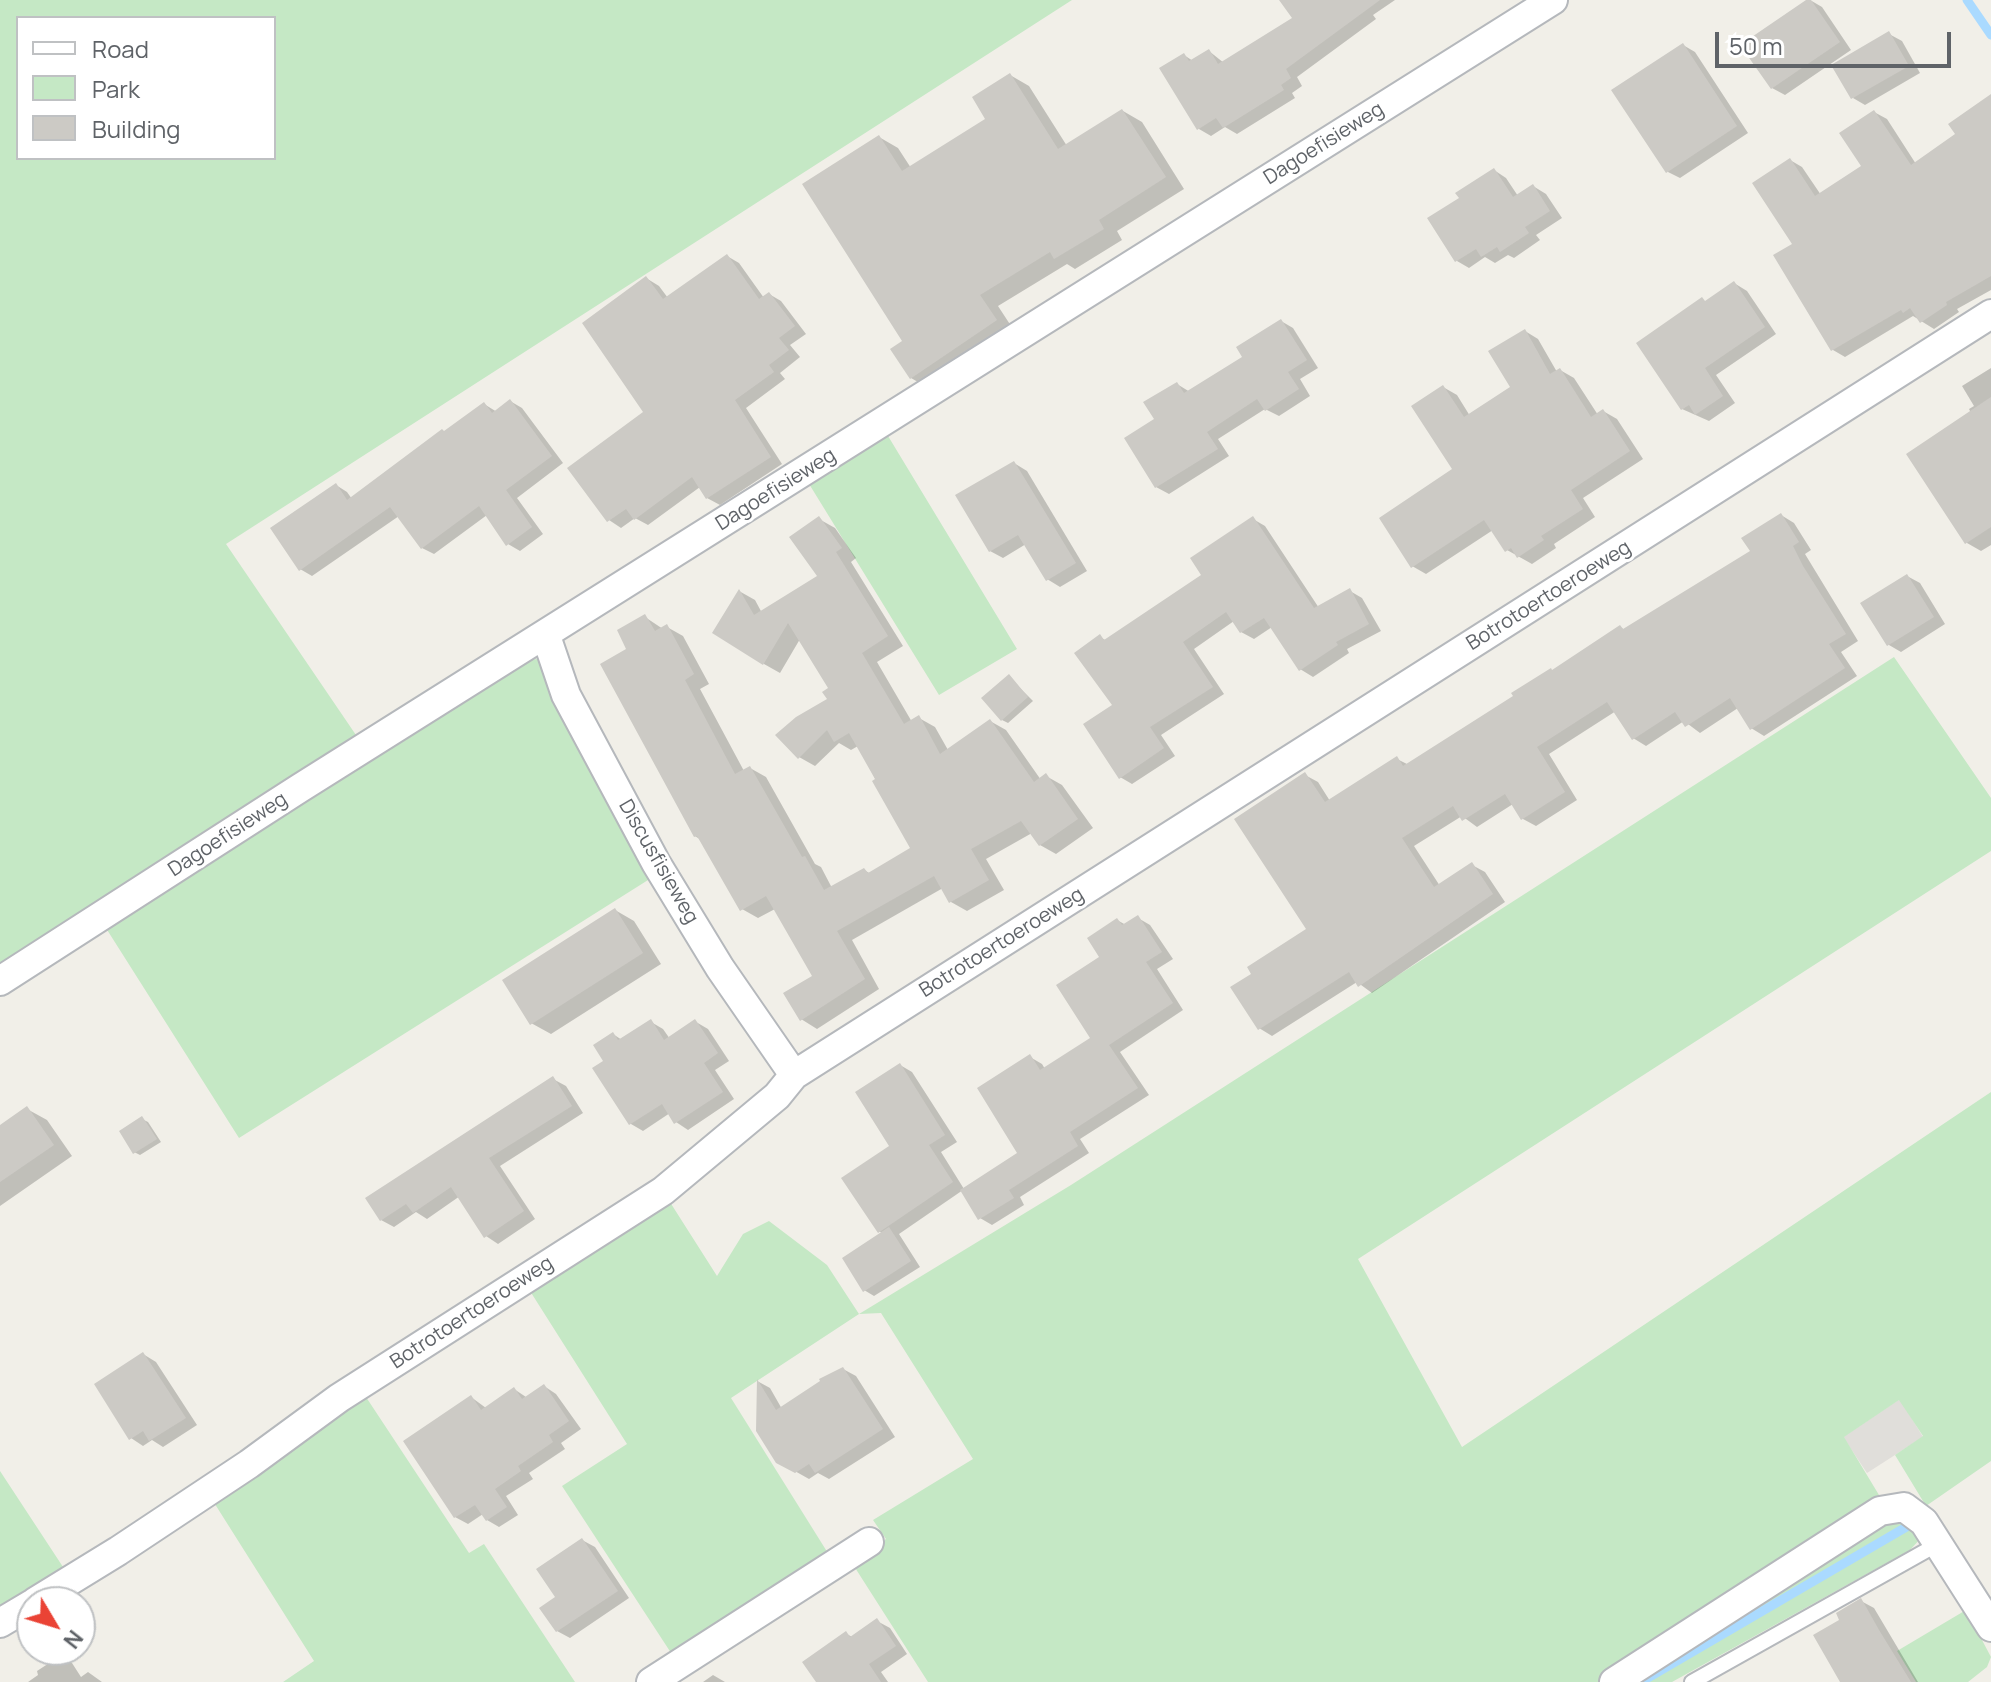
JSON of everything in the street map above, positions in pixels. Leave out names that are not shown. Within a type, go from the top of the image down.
[{"type":"street","name":"Dagoefisieweg","points":[[0,981],[300,788],[1553,0]]},
{"type":"street","name":"Botrotoertoeroeweg","points":[[61,1586],[249,1464],[339,1398],[663,1191],[777,1096],[794,1075],[1991,314]]},
{"type":"street","name":"Discusfisieweg","points":[[546,636],[566,695],[656,863],[720,968],[794,1075]]},
{"type":"street","points":[[1614,1682],[1880,1511],[1904,1507],[1924,1522],[1991,1627]]},
{"type":"street","points":[[651,1682],[869,1542]]},
{"type":"lane","points":[[1692,1682],[1938,1544]]},
{"type":"shaded area","points":[[1900,1399],[1923,1437],[1867,1473],[1843,1437]]},
{"type":"green space","points":[[0,0],[1072,0],[226,544],[358,738],[0,966]]},
{"type":"green space","points":[[885,431],[1017,649],[939,695],[806,479]]},
{"type":"green space","points":[[1894,657],[1991,798],[1991,851],[1358,1259],[1462,1447],[1991,1092],[1991,1461],[1926,1506],[1895,1455],[1923,1436],[1899,1400],[1844,1437],[1882,1500],[1598,1682],[928,1682],[852,1563],[886,1539],[873,1520],[973,1459],[881,1313],[859,1314],[1071,1185]]},
{"type":"green space","points":[[537,659],[551,667],[656,875],[239,1138],[104,925],[522,661]]},
{"type":"green space","points":[[668,1199],[717,1276],[743,1234],[769,1221],[827,1265],[859,1314],[731,1398],[831,1558],[675,1659],[562,1486],[627,1444],[530,1291]]},
{"type":"green space","points":[[364,1394],[469,1553],[484,1544],[575,1682],[283,1682],[314,1661],[213,1501]]},
{"type":"green space","points":[[0,1471],[65,1570],[40,1586],[16,1586],[16,1601],[0,1611]]},
{"type":"green space","points":[[1884,1518],[1910,1521],[1921,1538],[1910,1550],[1672,1682],[1625,1682]]},
{"type":"green space","points":[[1966,1610],[1991,1657],[1987,1667],[1968,1682],[1916,1682],[1897,1651]]},
{"type":"building","points":[[1279,0],[1380,0],[1286,69],[1291,78],[1281,85],[1284,90],[1223,128],[1216,118],[1197,130],[1159,68],[1184,53],[1189,61],[1209,49],[1218,64],[1292,18]]},
{"type":"building","points":[[1806,0],[1811,0],[1840,42],[1771,89],[1740,45]]},
{"type":"building","points":[[1889,31],[1909,66],[1851,99],[1831,65]]},
{"type":"building","points":[[1683,43],[1737,126],[1666,173],[1611,90]]},
{"type":"building","points":[[1010,73],[1058,149],[1122,109],[1166,177],[1099,220],[1104,229],[1054,259],[1050,252],[980,295],[997,320],[910,379],[890,349],[902,341],[802,184],[879,135],[902,171],[985,119],[972,97]]},
{"type":"building","points":[[1991,94],[1991,276],[1946,302],[1947,305],[1920,323],[1910,308],[1903,313],[1901,310],[1831,351],[1773,255],[1792,244],[1752,183],[1790,158],[1815,196],[1861,166],[1839,133],[1874,110],[1911,165],[1955,134],[1948,124]]},
{"type":"building","points":[[1494,168],[1513,197],[1533,184],[1550,211],[1525,227],[1529,233],[1500,252],[1497,247],[1481,257],[1476,249],[1455,262],[1427,218],[1459,198],[1455,193]]},
{"type":"building","points":[[727,254],[759,299],[769,292],[795,326],[779,338],[789,350],[769,365],[774,372],[735,400],[771,457],[706,499],[692,477],[634,520],[626,509],[607,522],[567,468],[643,412],[582,323],[646,276],[663,299]]},
{"type":"building","points":[[1734,281],[1765,327],[1705,368],[1723,396],[1695,415],[1689,405],[1681,410],[1636,343],[1702,297],[1705,301]]},
{"type":"building","points":[[1281,319],[1307,360],[1288,372],[1299,389],[1265,411],[1257,399],[1207,432],[1218,449],[1155,488],[1124,438],[1154,419],[1143,402],[1177,382],[1184,393],[1242,357],[1236,347]]},
{"type":"building","points":[[1525,329],[1550,374],[1560,368],[1591,417],[1603,409],[1630,451],[1571,490],[1583,509],[1541,536],[1544,540],[1517,558],[1511,548],[1505,552],[1484,520],[1411,568],[1379,518],[1452,469],[1411,406],[1443,385],[1464,417],[1510,387],[1488,351]]},
{"type":"building","points":[[1991,397],[1991,527],[1965,544],[1906,454]]},
{"type":"building","points":[[510,399],[552,456],[506,490],[532,527],[506,546],[479,506],[421,549],[390,507],[299,571],[270,528],[336,483],[347,500],[442,429],[444,431],[484,402],[492,413]]},
{"type":"building","points":[[1014,461],[1076,563],[1046,581],[1018,535],[989,552],[955,495]]},
{"type":"building","points":[[1781,513],[1799,542],[1793,546],[1803,566],[1846,634],[1829,644],[1845,668],[1750,730],[1730,698],[1685,727],[1675,712],[1632,740],[1607,702],[1537,747],[1565,792],[1521,820],[1505,794],[1462,821],[1453,806],[1402,838],[1434,887],[1472,862],[1493,894],[1358,987],[1349,972],[1258,1030],[1230,987],[1251,974],[1247,967],[1306,929],[1234,819],[1305,772],[1325,802],[1397,756],[1403,766],[1620,625],[1623,629],[1750,551],[1741,538]]},
{"type":"building","points":[[819,516],[842,548],[836,552],[888,636],[862,653],[904,724],[919,715],[940,754],[990,719],[1034,782],[1046,773],[1078,819],[1039,846],[1021,821],[971,849],[989,880],[949,903],[934,876],[837,931],[865,979],[800,1021],[783,993],[812,976],[766,896],[740,911],[697,836],[694,837],[600,664],[626,649],[617,630],[645,614],[655,631],[667,624],[694,674],[685,680],[735,774],[750,766],[824,890],[864,868],[868,873],[910,848],[849,733],[834,742],[827,730],[798,759],[775,735],[796,717],[827,699],[822,692],[828,688],[788,623],[763,665],[712,633],[739,589],[754,615],[817,576],[789,537]]},
{"type":"building","points":[[1253,516],[1314,608],[1350,588],[1369,624],[1336,642],[1338,645],[1299,671],[1264,618],[1240,633],[1226,612],[1183,642],[1213,687],[1150,727],[1164,748],[1119,779],[1083,724],[1112,705],[1074,653],[1100,634],[1104,640],[1201,575],[1190,558]]},
{"type":"building","points":[[1907,574],[1934,617],[1887,646],[1860,603]]},
{"type":"building","points":[[1009,674],[1028,697],[1001,721],[981,698]]},
{"type":"building","points":[[615,908],[643,953],[530,1025],[502,980]]},
{"type":"building","points":[[1138,915],[1162,952],[1146,962],[1173,1003],[1109,1045],[1138,1088],[1070,1132],[1078,1146],[1009,1190],[1014,1198],[978,1220],[960,1190],[1017,1153],[977,1088],[1030,1054],[1040,1070],[1090,1038],[1056,985],[1099,957],[1087,938],[1117,918],[1122,925]]},
{"type":"building","points":[[651,1019],[664,1040],[695,1019],[718,1053],[704,1063],[723,1092],[674,1124],[662,1104],[629,1125],[592,1068],[603,1061],[593,1045],[613,1032],[618,1040]]},
{"type":"building","points":[[900,1063],[945,1135],[929,1145],[953,1182],[878,1233],[841,1178],[889,1146],[855,1092]]},
{"type":"building","points":[[553,1076],[572,1106],[489,1158],[524,1211],[484,1238],[451,1187],[413,1213],[406,1204],[380,1221],[365,1198]]},
{"type":"building","points":[[27,1106],[54,1145],[0,1182],[0,1125]]},
{"type":"building","points":[[142,1116],[157,1139],[133,1154],[119,1131]]},
{"type":"building","points":[[889,1227],[911,1261],[863,1292],[842,1258]]},
{"type":"building","points":[[143,1352],[186,1418],[149,1441],[143,1431],[129,1440],[94,1384]]},
{"type":"building","points":[[843,1367],[883,1429],[815,1473],[809,1464],[795,1473],[776,1463],[756,1431],[757,1379],[776,1410],[819,1379]]},
{"type":"building","points":[[544,1384],[569,1421],[549,1435],[553,1442],[518,1466],[521,1471],[495,1489],[507,1507],[486,1521],[475,1505],[454,1518],[403,1441],[471,1395],[481,1410],[514,1387],[522,1399]]},
{"type":"building","points":[[582,1538],[618,1591],[556,1632],[539,1608],[555,1597],[536,1569]]},
{"type":"building","points":[[1861,1598],[1911,1682],[1840,1682],[1813,1635],[1839,1620],[1836,1613]]},
{"type":"building","points":[[877,1618],[896,1646],[869,1664],[881,1682],[816,1682],[802,1662],[846,1631],[850,1637]]},
{"type":"waterway","points":[[1967,0],[1991,35]]},
{"type":"waterway","points":[[1641,1682],[1908,1526]]}]
